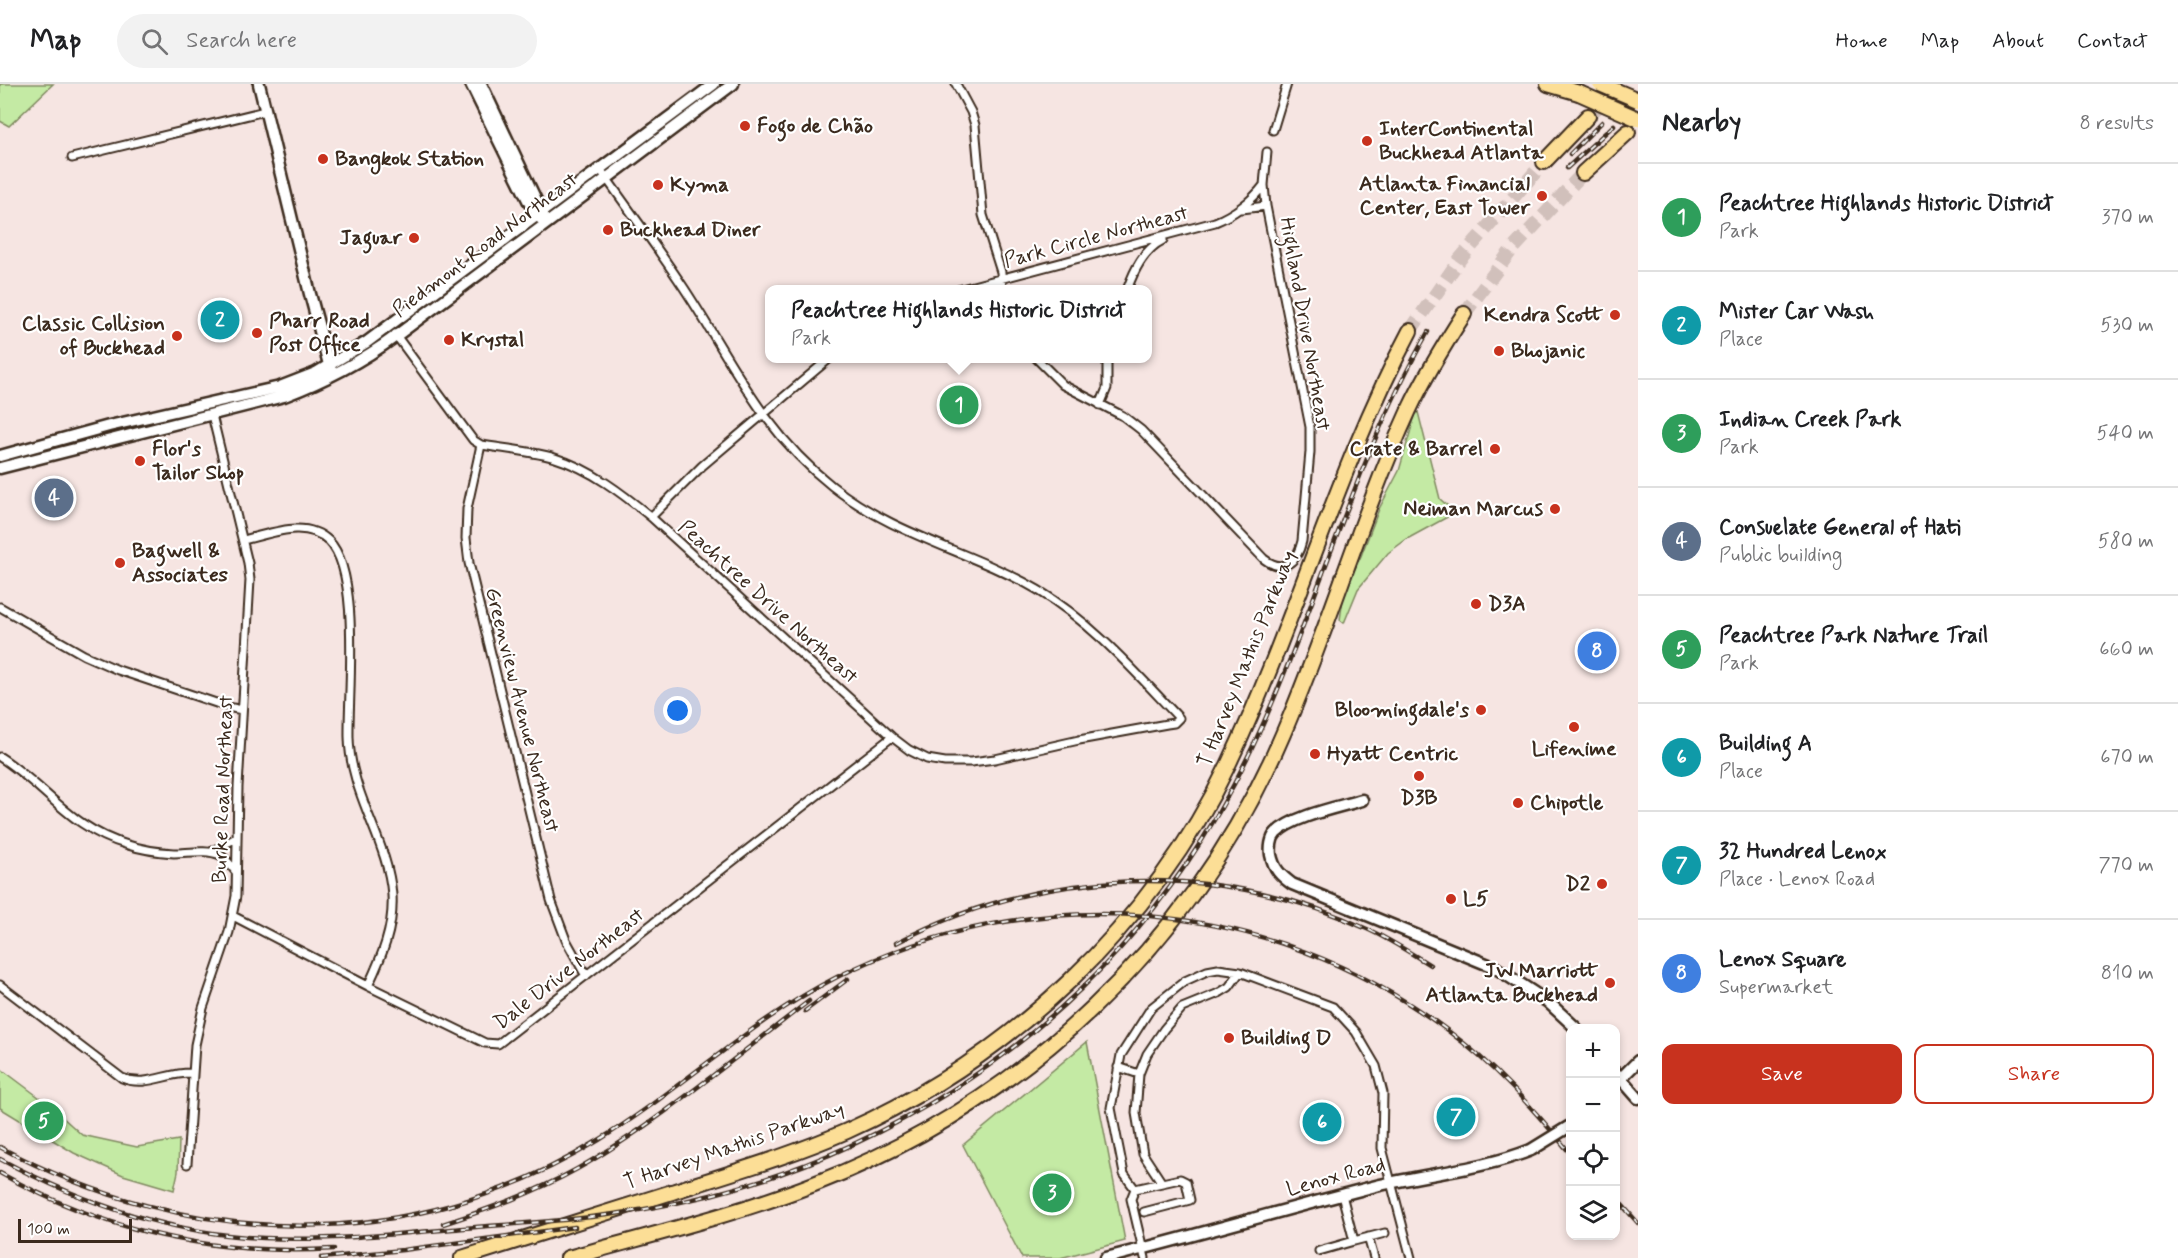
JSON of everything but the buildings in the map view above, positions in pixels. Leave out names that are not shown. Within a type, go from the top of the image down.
[{"type":"highway","points":[[1548,84],[1579,93],[1638,118]]},
{"type":"highway","points":[[1600,84],[1638,100]]},
{"type":"highway","points":[[1544,162],[1588,116]]},
{"type":"highway","points":[[1583,173],[1628,132]]},
{"type":"highway","points":[[568,1258],[758,1203],[812,1185],[891,1151],[939,1125],[1008,1080],[1052,1046],[1114,989],[1152,947],[1203,881],[1259,786],[1294,708],[1396,440],[1426,377],[1464,314]]},
{"type":"highway","name":"T Harvey Mathis Parkway","points":[[462,1258],[747,1168],[850,1129],[920,1093],[986,1050],[1029,1017],[1087,963],[1124,923],[1172,860],[1226,769],[1256,703],[1363,427],[1410,331]]},
{"type":"main road","points":[[259,84],[330,370]]},
{"type":"main road","points":[[471,84],[530,204],[542,217]]},
{"type":"main road","points":[[481,84],[542,217]]},
{"type":"main road","name":"Piedmont Road Northeast","points":[[0,456],[109,426],[280,387],[363,359],[396,336],[600,169],[714,84]]},
{"type":"main road","name":"Piedmont Road Northeast","points":[[0,468],[284,396],[320,382],[330,370],[355,350],[542,217],[606,179],[733,84]]},
{"type":"main road","points":[[1362,800],[1286,825],[1274,834],[1270,850],[1273,866],[1279,875],[1292,884],[1496,968],[1548,1002],[1571,1024]]},
{"type":"main road","points":[[1620,1076],[1638,1061]]},
{"type":"main road","points":[[1620,1081],[1638,1098]]},
{"type":"main road","name":"Lenox Road","points":[[1106,1258],[1143,1253],[1391,1182],[1495,1162],[1532,1150],[1566,1129]]},
{"type":"street","points":[[956,84],[965,99],[975,125],[983,215],[1002,278],[1002,285]]},
{"type":"street","points":[[1273,130],[1287,84]]},
{"type":"street","points":[[72,159],[266,111]]},
{"type":"street","name":"Highland Drive Northeast","points":[[1100,405],[1123,416],[1141,430],[1264,560],[1272,565],[1283,566],[1288,565],[1295,557],[1302,541],[1310,427],[1266,206],[1264,185],[1268,152]]},
{"type":"street","points":[[600,169],[683,287],[763,415]]},
{"type":"street","name":"Park Circle Northeast","points":[[1239,210],[1264,185]]},
{"type":"street","name":"Park Circle Northeast","points":[[976,285],[1179,233],[1221,220],[1247,207],[1266,206]]},
{"type":"street","points":[[1129,285],[1133,274],[1151,247],[1179,233]]},
{"type":"street","points":[[389,327],[467,435],[481,445]]},
{"type":"street","points":[[651,517],[702,466],[824,363]]},
{"type":"street","points":[[1041,363],[1063,386],[1100,405],[1107,388],[1107,363]]},
{"type":"street","name":"Burke Road Northeast","points":[[187,1164],[195,1045],[202,1008],[233,916],[250,580],[243,540],[212,415]]},
{"type":"street","name":"Peachtree Drive Northeast","points":[[481,445],[544,455],[570,464],[619,492],[651,517],[892,737],[909,750],[927,759],[971,762],[1007,757],[1079,740],[1174,723],[1179,718],[1100,637],[1064,607],[1014,577],[907,532],[863,508],[833,487],[802,460],[781,439],[763,415]]},
{"type":"street","name":"Greenview Avenue Northeast","points":[[481,445],[467,509],[466,538],[469,564],[551,900],[566,939],[586,976]]},
{"type":"street","points":[[243,540],[292,529],[308,530],[330,542],[337,552],[341,565],[348,596],[351,628],[349,740],[351,761],[357,788],[386,865],[392,895],[388,940],[368,986]]},
{"type":"street","points":[[0,607],[84,655],[118,670],[242,710]]},
{"type":"street","name":"Dale Drive Northeast","points":[[233,916],[368,986],[493,1045],[503,1041],[892,737]]},
{"type":"street","points":[[0,757],[22,772],[71,817],[105,837],[152,850],[174,853],[211,852],[224,858],[236,872]]},
{"type":"street","points":[[211,852],[236,838]]},
{"type":"street","points":[[1135,1189],[1124,1174],[1111,1108],[1121,1054],[1151,1008],[1185,981],[1207,971],[1218,969],[1240,972],[1333,1007],[1356,1032],[1376,1066],[1383,1093],[1382,1148],[1412,1258]]},
{"type":"street","points":[[1162,1183],[1143,1154],[1136,1113],[1139,1074],[1147,1054],[1182,1008],[1229,987],[1240,972]]},
{"type":"street","points":[[0,986],[122,1078],[141,1082],[179,1073],[192,1073]]},
{"type":"street","points":[[1118,1067],[1139,1074]]},
{"type":"street","points":[[1135,1189],[1162,1183],[1184,1180],[1186,1182],[1190,1200],[1144,1212]]},
{"type":"street","points":[[1135,1189],[1131,1199],[1143,1253]]},
{"type":"street","points":[[1342,1195],[1354,1241]]},
{"type":"street","points":[[1319,1251],[1385,1233]]},
{"type":"street","points":[[1368,1237],[1374,1258]]},
{"type":"green space","points":[[0,84],[53,84],[9,126],[0,121]]},
{"type":"green space","points":[[1416,412],[1418,412],[1440,499],[1450,508],[1451,515],[1407,539],[1388,553],[1358,589],[1344,623],[1340,620],[1343,599],[1379,509],[1399,471]]},
{"type":"green space","points":[[1087,1042],[1125,1241],[1060,1258],[1022,1258],[963,1145]]},
{"type":"green space","points":[[0,1068],[48,1104],[82,1135],[137,1147],[179,1140],[178,1172],[174,1190],[123,1175],[74,1153],[0,1108]]},
{"type":"tunnel","points":[[1588,116],[1622,84]]},
{"type":"tunnel","points":[[1410,331],[1460,259],[1544,162]]},
{"type":"tunnel","points":[[1464,314],[1510,252],[1583,173]]},
{"type":"railway","points":[[1570,154],[1602,122]]},
{"type":"railway","points":[[1567,168],[1614,125]]},
{"type":"railway","points":[[0,1159],[95,1202],[161,1223],[195,1230],[289,1239],[389,1235],[600,1216],[645,1209],[726,1191],[804,1165],[880,1131],[951,1091],[1018,1043],[1080,989],[1137,929],[1187,863],[1225,801],[1258,735],[1365,463],[1394,397],[1428,332]]},
{"type":"railway","points":[[896,943],[952,918],[1010,899],[1069,887],[1130,881],[1190,883],[1251,891],[1310,906],[1367,929],[1430,965]]},
{"type":"railway","points":[[0,1147],[73,1181],[147,1206],[224,1221],[301,1226],[377,1220],[453,1205],[527,1178],[599,1140],[659,1100],[775,1014],[837,977],[913,945],[991,924],[1070,915],[1150,916],[1228,928],[1304,952],[1378,985],[1464,1043],[1497,1072],[1566,1148]]},
{"type":"railway","points":[[805,1011],[848,979]]},
{"type":"railway","points":[[443,1224],[528,1193],[561,1178],[607,1151],[666,1111],[809,1001]]},
{"type":"railway","points":[[0,1173],[79,1210],[161,1235],[247,1248],[334,1249]]},
{"type":"railway","points":[[1620,1203],[1638,1223]]},
{"type":"railway","points":[[321,1258],[403,1250],[575,1227]]},
{"type":"place","name":"Fogo de Chão","points":[[745,126]]},
{"type":"place","name":"InterContinental Buckhead Atlanta","points":[[1367,141]]},
{"type":"place","name":"Bangkok Station","points":[[323,159]]},
{"type":"place","name":"Kyma","points":[[658,185]]},
{"type":"place","name":"Atlanta Financial Center, East Tower","points":[[1542,196]]},
{"type":"place","name":"Buckhead Diner","points":[[608,230]]},
{"type":"place","name":"Jaguar","points":[[414,238]]},
{"type":"place","name":"Kendra Scott","points":[[1615,315]]},
{"type":"place","name":"Mister Car Wash","points":[[220,320]]},
{"type":"place","name":"Pharr Road Post Office","points":[[257,333]]},
{"type":"place","name":"Classic Collision of Buckhead","points":[[177,336]]},
{"type":"place","name":"Krystal","points":[[449,340]]},
{"type":"place","name":"Bhojanic","points":[[1499,351]]},
{"type":"place","name":"Peachtree Highlands Historic District","points":[[959,405]]},
{"type":"place","name":"Crate & Barrel","points":[[1495,449]]},
{"type":"place","name":"Flor's Tailor Shop","points":[[140,461]]},
{"type":"place","name":"Consuelate General of Hati","points":[[54,498]]},
{"type":"place","name":"Neiman Marcus","points":[[1555,509]]},
{"type":"place","name":"Bagwell & Associates","points":[[120,563]]},
{"type":"place","name":"D3A","points":[[1476,604]]},
{"type":"place","name":"Lenox Square","points":[[1597,651]]},
{"type":"place","name":"Bloomingdale's","points":[[1481,710]]},
{"type":"place","name":"Lifenime","points":[[1574,727]]},
{"type":"place","name":"Hyatt Centric","points":[[1315,754]]},
{"type":"place","name":"D3B","points":[[1419,776]]},
{"type":"place","name":"Chipotle","points":[[1518,803]]},
{"type":"place","name":"D2","points":[[1602,884]]},
{"type":"place","name":"L5","points":[[1451,899]]},
{"type":"place","name":"JW Marriott Atlanta Buckhead","points":[[1610,983]]},
{"type":"place","name":"Building D","points":[[1229,1038]]},
{"type":"place","name":"32 Hundred Lenox","points":[[1456,1117]]},
{"type":"place","name":"Peachtree Park Nature Trail","points":[[44,1121]]},
{"type":"place","name":"Building A","points":[[1322,1122]]},
{"type":"place","name":"Indian Creek Park","points":[[1052,1193]]}]
